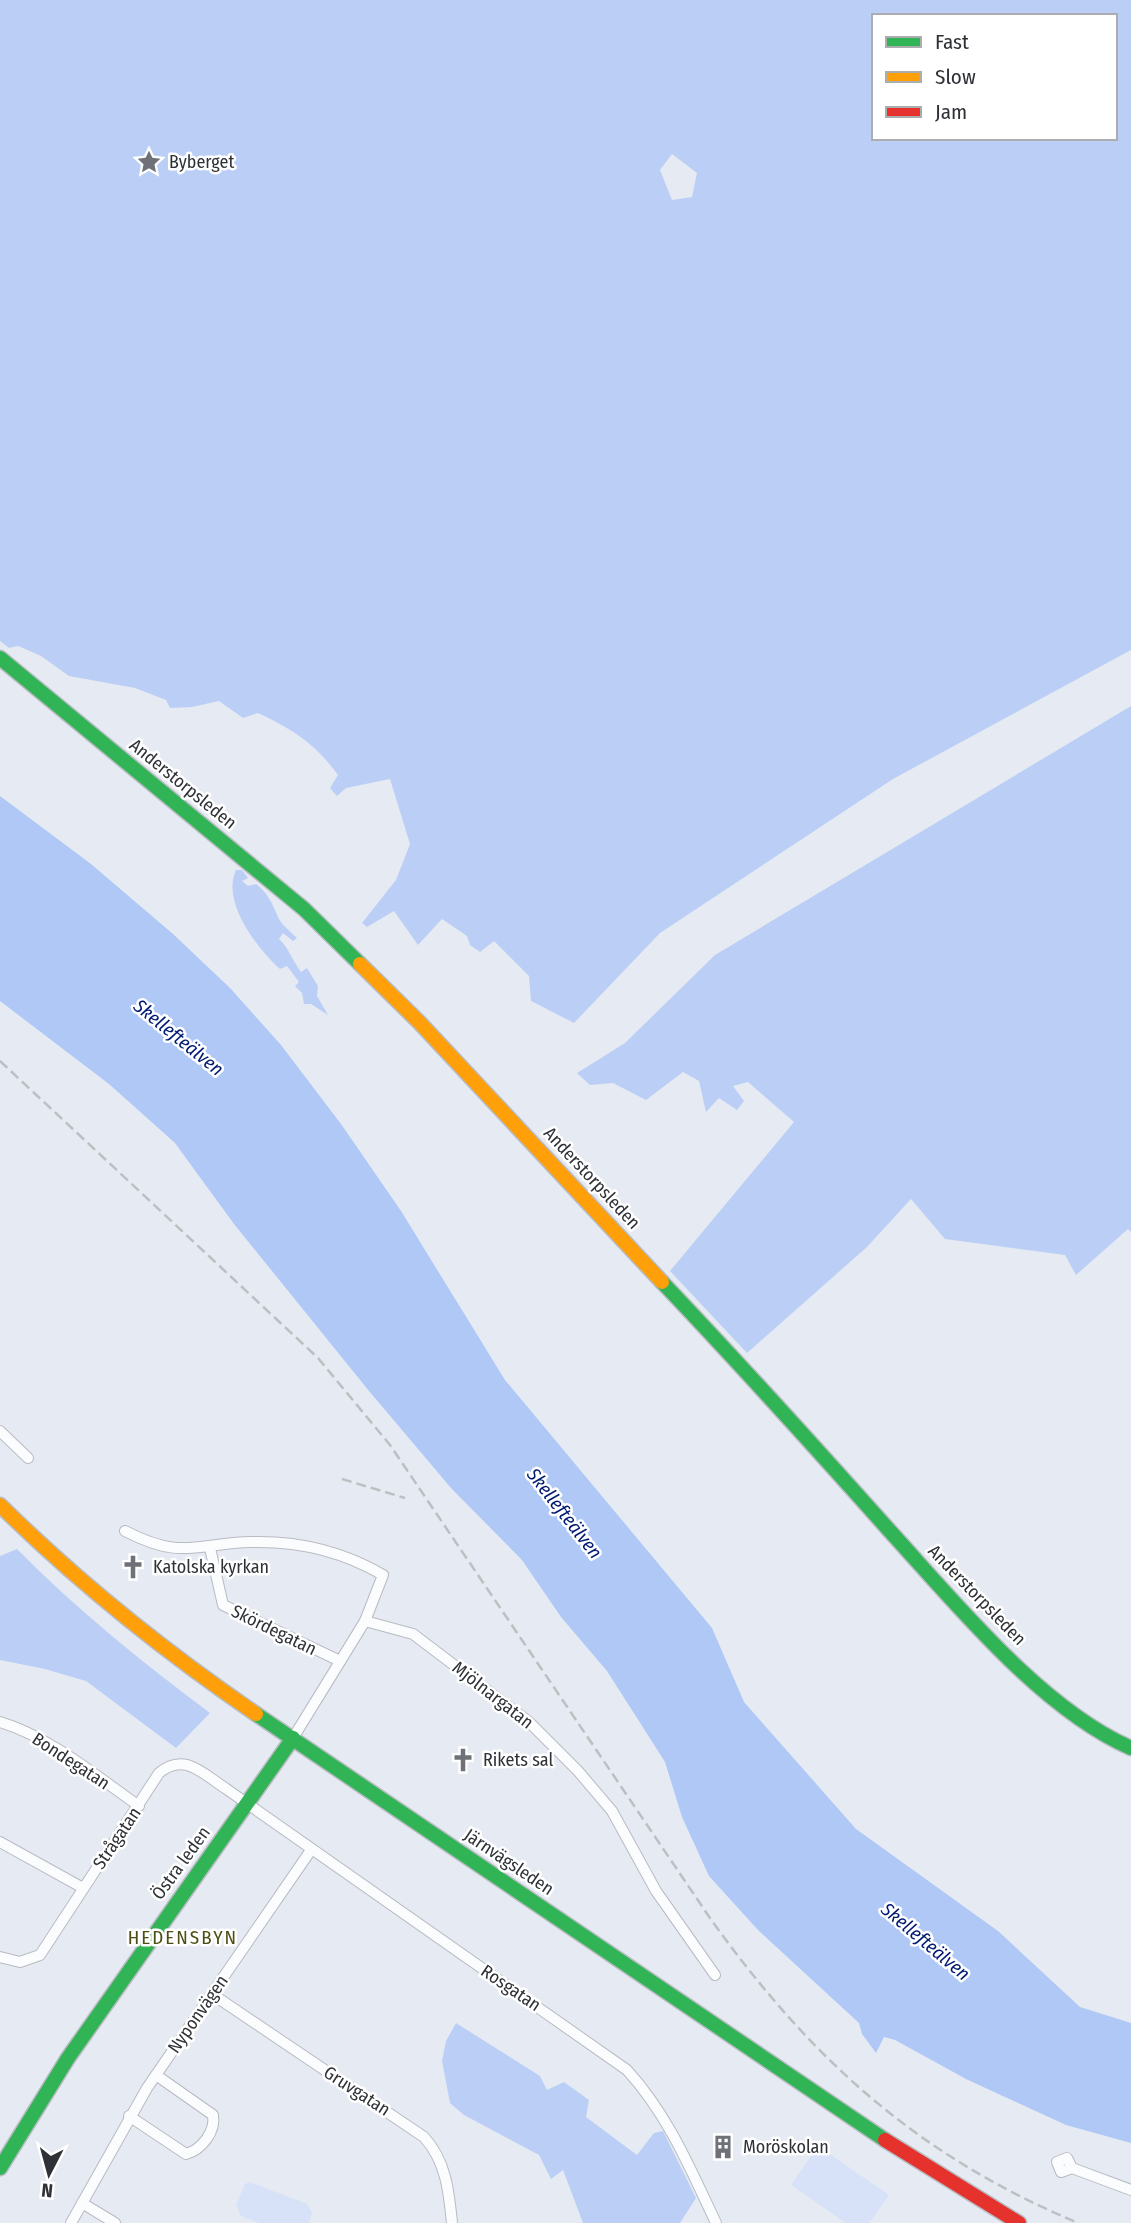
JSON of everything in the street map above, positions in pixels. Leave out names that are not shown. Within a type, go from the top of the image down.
[{"type":"main road","name":"Anderstorpsleden","points":[[0,658],[304,909],[419,1022],[741,1366],[935,1580],[1035,1683],[1099,1732],[1131,1748]]},
{"type":"main road","name":"Järnvägsleden","points":[[0,1505],[46,1552],[145,1637],[916,2161],[1019,2223]]},
{"type":"main road","name":"Östra leden","points":[[0,2168],[68,2058],[293,1738]]},
{"type":"street","points":[[0,1431],[28,1458]]},
{"type":"street","points":[[125,1531],[160,1546],[179,1550],[210,1548]]},
{"type":"street","name":"Östra leden","points":[[210,1548],[259,1542],[332,1552],[383,1575],[365,1621],[293,1738]]},
{"type":"street","name":"Skördegatan","points":[[210,1548],[223,1605],[340,1661]]},
{"type":"street","name":"Mjölnargatan","points":[[365,1621],[413,1634],[529,1722],[578,1771],[612,1811],[656,1891],[715,1975]]},
{"type":"street","name":"Bondegatan","points":[[0,1722],[48,1745],[139,1806]]},
{"type":"street","name":"Strågatan","points":[[0,1957],[20,1962],[40,1955],[159,1773],[171,1763],[181,1762],[248,1805]]},
{"type":"street","name":"Rosgatan","points":[[248,1805],[627,2070],[651,2096],[667,2122],[716,2223]]},
{"type":"street","points":[[0,1842],[83,1888]]},
{"type":"street","name":"Nyponvägen","points":[[71,2223],[129,2116],[311,1850]]},
{"type":"street","name":"Gruvgatan","points":[[212,1994],[424,2137],[441,2164],[449,2189],[452,2223]]},
{"type":"street","points":[[129,2116],[186,2154],[201,2146],[208,2137],[214,2122],[213,2115],[156,2075]]},
{"type":"street","points":[[1072,2168],[1131,2190]]},
{"type":"street","points":[[82,2203],[115,2223]]},
{"type":"shaded area","points":[[0,0],[1131,0],[1131,650],[893,779],[660,933],[574,1023],[531,1001],[529,976],[494,941],[480,952],[470,945],[467,936],[442,919],[418,945],[394,911],[367,927],[362,923],[396,880],[410,844],[390,779],[346,788],[337,796],[330,788],[338,775],[321,754],[292,731],[258,713],[243,718],[219,701],[192,707],[170,708],[166,700],[135,688],[69,676],[41,656],[18,646],[9,648],[0,641]],"holes":[[[672,154],[697,173],[692,197],[672,200],[660,170]]]},
{"type":"shaded area","points":[[1131,706],[1131,1232],[1128,1229],[1076,1275],[1065,1255],[945,1239],[911,1199],[867,1247],[747,1353],[670,1271],[794,1122],[748,1082],[733,1086],[744,1101],[737,1110],[719,1098],[706,1112],[699,1081],[683,1072],[646,1100],[613,1083],[590,1085],[577,1073],[625,1043],[715,955]]},
{"type":"shaded area","points":[[236,870],[242,870],[248,878],[242,881],[248,886],[256,884],[264,891],[279,920],[297,938],[293,941],[283,933],[279,939],[301,972],[307,968],[318,986],[317,996],[328,1015],[311,1004],[304,1004],[302,993],[295,986],[299,982],[287,966],[280,969],[252,937],[237,910],[233,896]]},
{"type":"shaded area","points":[[17,1549],[110,1635],[210,1713],[176,1748],[86,1681],[0,1660],[0,1556]]},
{"type":"shaded area","points":[[456,2023],[540,2076],[547,2090],[564,2082],[589,2100],[586,2117],[637,2155],[654,2133],[663,2131],[696,2198],[680,2223],[583,2223],[563,2170],[551,2179],[539,2155],[464,2115],[450,2103],[442,2061],[446,2041]]},
{"type":"shaded area","points":[[818,2146],[889,2195],[869,2223],[846,2223],[791,2185]]},
{"type":"shaded area","points":[[250,2182],[307,2204],[312,2213],[309,2223],[259,2223],[241,2216],[236,2205],[245,2184]]},
{"type":"water","name":"Skellefteälven","points":[[0,796],[91,864],[173,934],[230,988],[281,1045],[341,1124],[401,1211],[505,1380],[712,1628],[744,1702],[856,1829],[998,1931],[1080,2007],[1131,2023],[1131,2143],[1066,2125],[966,2079],[895,2040],[884,2037],[876,2053],[862,2034],[859,2023],[758,1930],[709,1876],[682,1817],[665,1762],[607,1671],[561,1617],[522,1560],[451,1488],[369,1391],[234,1224],[175,1143],[109,1084],[0,1001]]},
{"type":"railway","points":[[0,1061],[318,1358],[390,1445],[712,1921],[789,2018],[872,2099],[918,2134],[967,2167],[1078,2223]]},
{"type":"railway","points":[[342,1479],[405,1498]]},
{"type":"traffic: fast","points":[[0,658],[304,909],[360,964]]},
{"type":"traffic: fast","points":[[662,1282],[1001,1651],[1064,1707],[1097,1730],[1131,1748]]},
{"type":"traffic: fast","points":[[256,1714],[885,2140]]},
{"type":"traffic: fast","points":[[0,2168],[68,2058],[293,1738]]},
{"type":"traffic: slow","points":[[360,964],[419,1022],[662,1282]]},
{"type":"traffic: slow","points":[[0,1505],[60,1562],[123,1615],[256,1714]]},
{"type":"traffic: jam","points":[[885,2140],[1019,2223]]},
{"type":"place","name":"Byberget","points":[[149,162]]},
{"type":"place","name":"Katolska kyrkan","points":[[133,1567]]},
{"type":"place","name":"Rikets sal","points":[[463,1760]]},
{"type":"place","name":"Moröskolan","points":[[723,2147]]},
{"type":"district","name":"HEDENSBYN","points":[[183,1937]]}]
